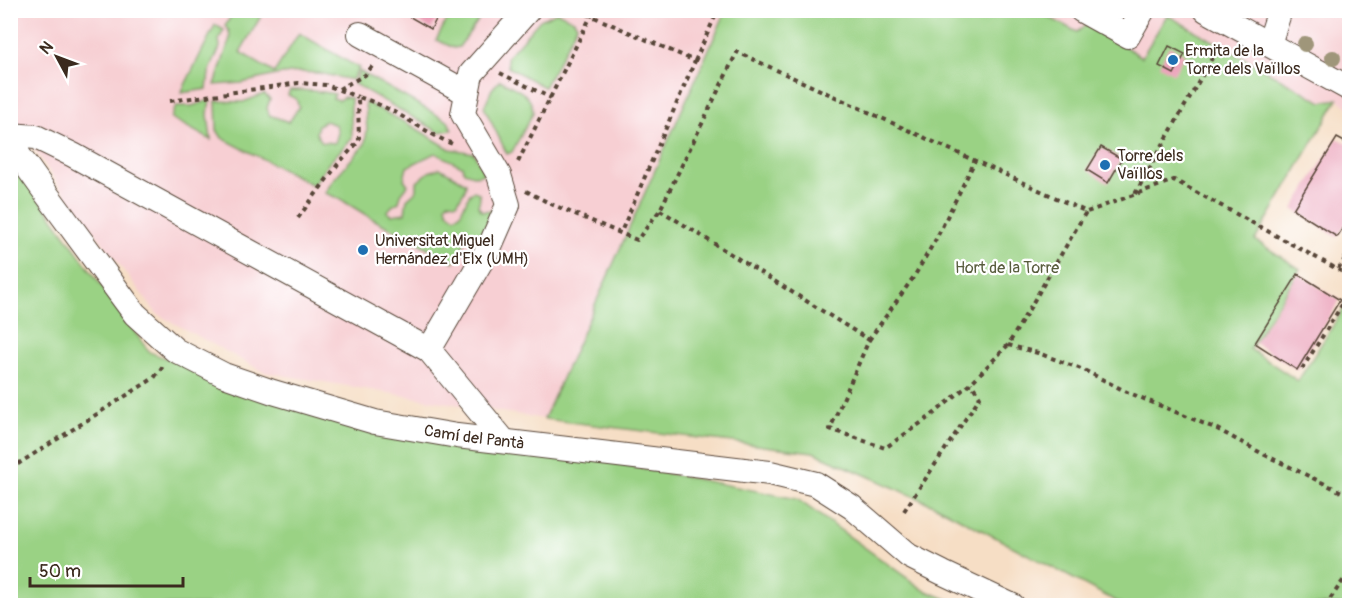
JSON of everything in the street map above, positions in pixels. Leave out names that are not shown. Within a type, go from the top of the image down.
[{"type":"street","points":[[429,350],[490,246],[508,205],[499,175],[463,114],[471,74],[528,10]]},
{"type":"street","points":[[1081,10],[1128,36],[1143,10]]},
{"type":"street","points":[[1206,10],[1350,89]]},
{"type":"street","points":[[1269,44],[1280,10]]},
{"type":"street","points":[[360,34],[467,93]]},
{"type":"street","points":[[10,135],[36,137],[73,155],[429,350],[504,441]]},
{"type":"street","name":"Camí del Pantà","points":[[10,143],[135,314],[175,351],[224,375],[375,422],[457,436],[770,473],[816,484],[852,507],[909,556],[1013,606]]},
{"type":"path","points":[[579,10],[695,61]]},
{"type":"path","points":[[519,171],[518,161],[594,10]]},
{"type":"path","points":[[621,232],[718,10]]},
{"type":"path","points":[[338,90],[365,75],[386,48]]},
{"type":"path","points":[[1135,194],[1216,51]]},
{"type":"path","points":[[523,190],[637,240],[660,210],[737,52],[1087,212]]},
{"type":"path","points":[[495,76],[500,73],[503,63]]},
{"type":"path","points":[[500,73],[551,98]]},
{"type":"path","points":[[170,101],[299,83],[326,85],[373,101],[461,146]]},
{"type":"path","points":[[298,218],[338,164],[359,141],[358,97]]},
{"type":"path","points":[[975,161],[936,239],[915,275],[869,340],[830,429],[885,448],[931,416],[971,383],[1008,345],[1087,212],[1173,180],[1350,276]]},
{"type":"path","points":[[660,210],[869,340]]},
{"type":"path","points":[[1338,269],[1350,251]]},
{"type":"path","points":[[1302,369],[1350,292]]},
{"type":"path","points":[[1008,345],[1038,352],[1084,370],[1127,392],[1217,429],[1350,496]]},
{"type":"path","points":[[10,469],[154,378],[175,351]]},
{"type":"path","points":[[904,511],[980,397],[971,383]]},
{"type":"path","points":[[1325,606],[1350,572]]},
{"type":"shaded area","name":"Universitat Miguel Hernández d'Elx (UMH)","points":[[11,11],[726,11],[544,419],[264,372],[157,314],[59,186],[11,117]]},
{"type":"shaded area","points":[[1037,11],[1349,11],[1349,108],[1338,99],[1322,102],[1168,15],[1142,57],[1087,24],[1077,32]]},
{"type":"green space","points":[[234,11],[264,11],[240,52],[274,73],[299,33],[359,68],[352,80],[318,73],[298,72],[242,83],[215,85],[230,38],[225,26]]},
{"type":"green space","points":[[452,11],[485,11],[459,47],[454,48],[436,40]]},
{"type":"green space","name":"Hort de la Torre","points":[[726,11],[1037,11],[1077,32],[1087,24],[1142,57],[1167,15],[1322,102],[1338,99],[1255,240],[1300,269],[1250,349],[1298,381],[1349,300],[1349,605],[1123,605],[938,507],[813,452],[544,419]]},
{"type":"green space","points":[[557,12],[574,20],[577,25],[544,87],[508,67],[507,57],[540,20]]},
{"type":"green space","points":[[215,25],[224,30],[219,39],[220,47],[209,73],[207,89],[181,93]]},
{"type":"green space","points":[[359,71],[448,121],[452,130],[439,132],[354,84]]},
{"type":"green space","points":[[500,80],[527,96],[533,113],[512,152],[507,154],[484,107],[492,89]]},
{"type":"green space","points":[[290,90],[302,90],[335,94],[333,98],[339,100],[344,97],[351,98],[352,138],[327,165],[313,185],[222,138],[217,130],[216,101],[243,102],[264,94],[270,99],[267,108],[269,115],[289,122],[299,107],[296,99],[288,95]],"holes":[[[325,121],[336,125],[338,133],[335,143],[322,142],[316,133],[318,125]]]},
{"type":"green space","points":[[210,100],[208,114],[211,140],[171,118],[176,106],[192,106]]},
{"type":"green space","points":[[365,102],[450,149],[474,153],[484,174],[476,176],[464,172],[462,166],[435,153],[407,167],[404,179],[408,185],[401,194],[399,202],[387,212],[392,215],[405,213],[407,199],[417,190],[417,182],[429,172],[440,168],[466,183],[465,190],[457,203],[448,202],[446,206],[448,212],[455,217],[460,214],[469,195],[474,191],[479,193],[478,206],[482,211],[495,210],[477,243],[467,239],[454,262],[325,193],[333,180],[365,144],[367,130]]},
{"type":"green space","points":[[10,158],[149,352],[283,402],[504,441],[797,499],[924,590],[961,605],[11,605]]},
{"type":"building","points":[[398,10],[441,10],[431,29]]},
{"type":"building","points":[[1169,46],[1185,54],[1174,74],[1159,66]]},
{"type":"building","points":[[1337,138],[1350,145],[1350,217],[1337,237],[1293,209]]},
{"type":"building","name":"Torre dels Vaïllos","points":[[1101,147],[1122,159],[1108,183],[1087,170]]},
{"type":"building","points":[[1298,274],[1340,300],[1297,370],[1255,343]]},
{"type":"place","name":"Ermita de la Torre dels Vaïllos","points":[[1173,60]]},
{"type":"place","name":"Torre dels Vaïllos","points":[[1105,165]]},
{"type":"place","name":"Universitat Miguel Hernández d'Elx (UMH)","points":[[363,250]]}]
